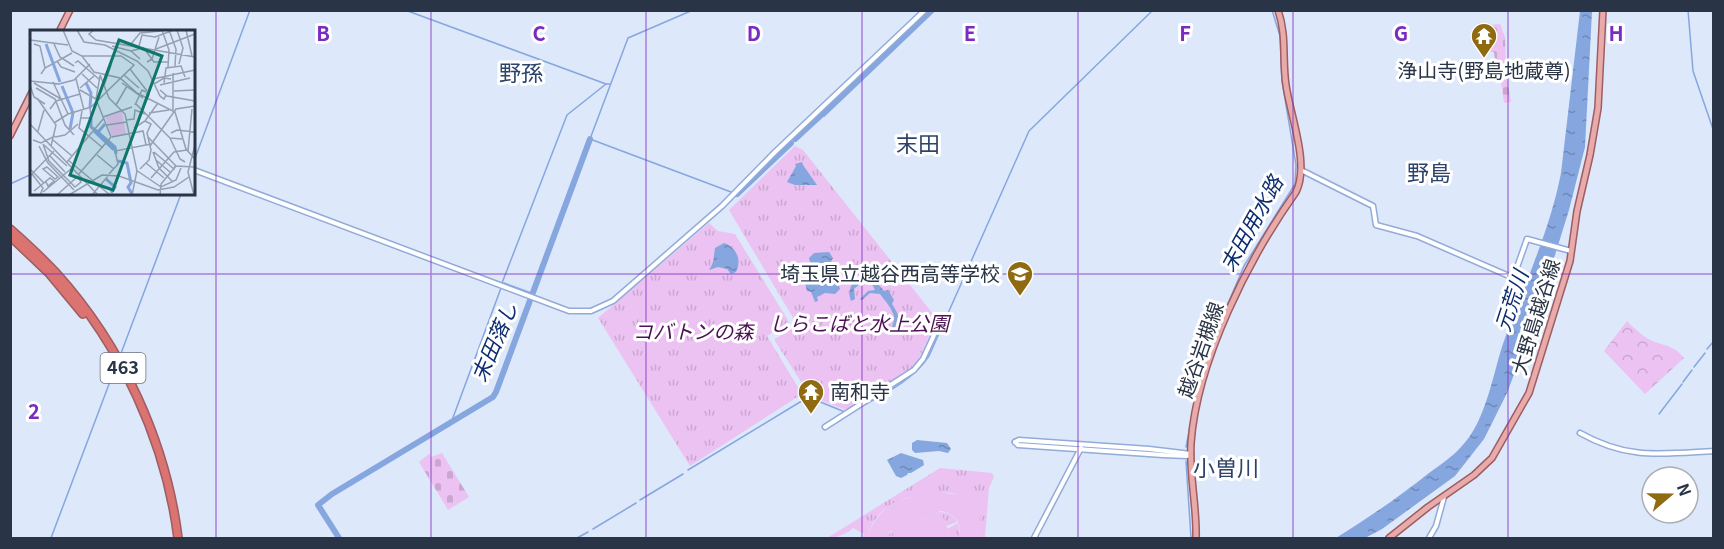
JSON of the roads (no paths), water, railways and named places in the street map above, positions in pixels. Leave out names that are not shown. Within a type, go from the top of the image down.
[{"type":"highway","name":"463","points":[[10,229],[57,274],[114,352],[154,437],[168,483],[176,538]]},
{"type":"highway","name":"463","points":[[10,236],[49,273],[77,306],[116,364],[140,413],[158,464],[176,538]]},
{"type":"main road","points":[[60,30],[70,10]]},
{"type":"main road","name":"越谷岩槻線","points":[[1196,538],[1191,454],[1193,429],[1203,384],[1223,322],[1257,252],[1296,192],[1301,170],[1286,85],[1284,32],[1278,10]]},
{"type":"main road","name":"大野島越谷線","points":[[1389,538],[1474,475],[1492,458],[1529,393],[1564,283],[1576,211],[1590,155],[1598,108],[1603,10]]},
{"type":"main road","points":[[10,136],[30,101]]},
{"type":"street","points":[[195,170],[530,297],[578,313],[598,309],[613,301],[722,206],[775,152],[925,10]]},
{"type":"street","points":[[1301,170],[1373,206],[1376,225],[1417,236],[1509,276],[1515,273],[1527,238],[1571,251]]},
{"type":"street","points":[[825,427],[914,370],[923,359],[941,320]]},
{"type":"street","points":[[1580,433],[1598,443],[1633,453],[1649,455],[1713,451]]},
{"type":"street","points":[[1081,447],[1019,440],[1015,442],[1018,445],[1081,447],[1149,449],[1191,454]]},
{"type":"street","points":[[1034,538],[1081,447]]},
{"type":"street","points":[[1429,538],[1436,526],[1441,501],[1447,493]]},
{"type":"water","points":[[1580,11],[1592,11],[1585,147],[1569,210],[1536,316],[1507,393],[1484,439],[1455,476],[1382,529],[1365,538],[1336,538],[1395,499],[1450,458],[1470,436],[1477,424],[1505,338],[1544,236],[1556,194],[1561,173]]},
{"type":"water","points":[[802,162],[817,185],[795,185],[787,182],[795,164]]},
{"type":"water","points":[[724,243],[735,251],[738,259],[738,268],[731,274],[727,269],[718,267],[709,270],[713,263],[715,248]]},
{"type":"water","points":[[829,252],[833,258],[828,267],[829,274],[838,282],[840,289],[835,294],[825,293],[817,297],[818,301],[815,302],[811,292],[807,291],[803,275],[811,272],[814,279],[819,276],[809,258],[814,253]]},
{"type":"water","points":[[866,277],[875,280],[884,291],[888,290],[894,300],[892,304],[898,315],[899,326],[894,332],[891,329],[894,315],[880,294],[870,293],[862,300],[860,299],[868,291],[875,290],[872,284],[861,283],[854,289],[855,299],[851,301],[850,288],[854,282]]},
{"type":"water","points":[[917,440],[947,443],[951,449],[948,453],[939,451],[915,453],[912,450],[912,443]]},
{"type":"water","points":[[901,453],[923,460],[924,465],[901,478],[896,476],[887,460]]},
{"type":"waterway","points":[[195,158],[250,10]]},
{"type":"waterway","points":[[405,10],[610,84]]},
{"type":"waterway","name":"末田落し","points":[[693,10],[628,38],[590,139],[731,192]]},
{"type":"waterway","name":"末田落し","points":[[864,75],[932,10]]},
{"type":"waterway","points":[[850,413],[903,382],[922,366],[929,356],[1029,131],[1153,10]]},
{"type":"waterway","name":"末田用水路","points":[[1186,447],[1197,391],[1211,343],[1244,266],[1295,184],[1296,165],[1282,81],[1280,36],[1272,10]]},
{"type":"waterway","points":[[1688,10],[1693,71],[1714,132]]},
{"type":"waterway","name":"末田落し","points":[[823,114],[862,77]]},
{"type":"waterway","points":[[502,283],[567,115],[606,84]]},
{"type":"waterway","name":"末田落し","points":[[795,139],[820,116]]},
{"type":"waterway","name":"末田落し","points":[[339,538],[318,505],[332,494],[493,397],[590,139]]},
{"type":"waterway","name":"末田落し","points":[[737,194],[791,143]]},
{"type":"waterway","points":[[10,184],[30,175]]},
{"type":"waterway","points":[[120,356],[181,195]]},
{"type":"waterway","points":[[504,283],[534,294]]},
{"type":"waterway","points":[[451,423],[501,288]]},
{"type":"waterway","points":[[1707,349],[1714,341]]},
{"type":"waterway","points":[[1694,367],[1705,353]]},
{"type":"waterway","points":[[51,538],[117,363]]},
{"type":"waterway","points":[[1683,382],[1692,370]]},
{"type":"waterway","points":[[1659,414],[1682,384]]},
{"type":"waterway","points":[[808,397],[845,412]]},
{"type":"waterway","points":[[688,470],[805,399]]},
{"type":"waterway","name":"末田用水路","points":[[1186,461],[1191,538]]},
{"type":"waterway","points":[[640,500],[683,474]]},
{"type":"waterway","points":[[593,529],[636,503]]},
{"type":"waterway","points":[[577,538],[588,532]]},
{"type":"place","name":"浄山寺(野島地蔵尊)","points":[[1484,59]]},
{"type":"place","name":"埼玉県立越谷西高等学校","points":[[1020,297]]},
{"type":"place","name":"南和寺","points":[[811,415]]},
{"type":"district","name":"野孫","points":[[521,73]]},
{"type":"district","name":"末田","points":[[918,144]]},
{"type":"district","name":"野島","points":[[1429,173]]},
{"type":"district","name":"小曽川","points":[[1226,468]]},
{"type":"water label","name":"元荒川","points":[[1512,301]]},
{"type":"park label","name":"しらこばと水上公園","points":[[859,324]]},
{"type":"park label","name":"コバトンの森","points":[[693,332]]}]
